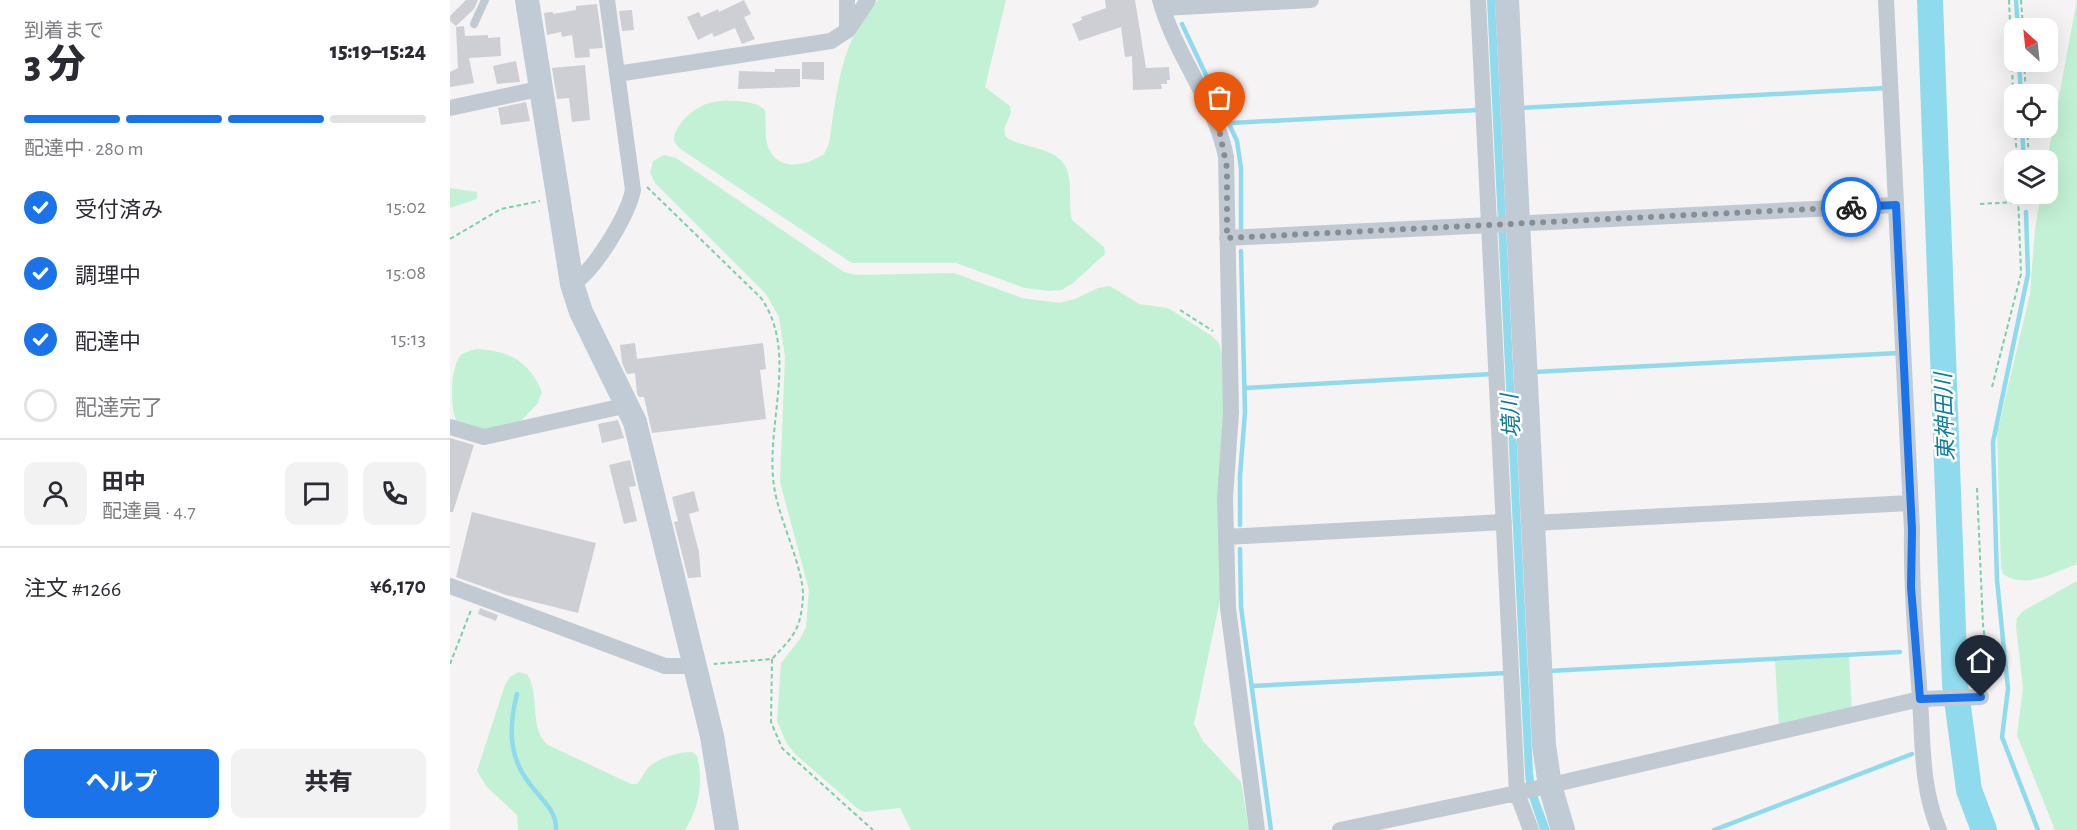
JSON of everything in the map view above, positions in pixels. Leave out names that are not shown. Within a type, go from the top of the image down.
[{"type":"street","points":[[527,0],[543,88],[572,284],[581,312],[628,405],[639,439],[712,736],[727,830]]},
{"type":"street","points":[[572,284],[587,272],[624,216],[630,204],[633,182],[607,0]]},
{"type":"street","points":[[846,32],[847,0]]},
{"type":"street","points":[[617,74],[831,41],[846,32],[868,0]]},
{"type":"street","points":[[1257,830],[1227,608],[1226,486],[1231,412],[1227,168],[1224,145],[1170,29],[1161,4],[1311,0]]},
{"type":"street","points":[[1478,0],[1533,523],[1545,787],[1563,830]]},
{"type":"street","points":[[1507,0],[1503,225],[1504,522],[1520,792],[1531,830]]},
{"type":"street","points":[[1886,0],[1910,503],[1911,587],[1924,699],[1926,786],[1939,830]]},
{"type":"street","points":[[450,108],[543,88]]},
{"type":"street","points":[[1227,238],[1896,205]]},
{"type":"street","points":[[450,427],[484,437],[628,405]]},
{"type":"street","points":[[1533,523],[1910,503]]},
{"type":"street","points":[[1226,537],[1504,522]]},
{"type":"street","points":[[450,586],[665,666],[694,666]]},
{"type":"street","points":[[1340,830],[1545,787],[1924,699],[1981,697]]},
{"type":"lane","points":[[474,24],[485,0]]},
{"type":"path","points":[[2009,0],[2013,84]]},
{"type":"path","points":[[2021,0],[2022,18]]},
{"type":"path","points":[[633,182],[645,185],[656,192],[761,298],[777,331],[779,356],[773,483],[803,590],[800,626],[795,635],[772,659],[694,666]]},
{"type":"path","points":[[450,239],[501,209],[534,201],[559,202]]},
{"type":"path","points":[[1980,204],[2004,201]]},
{"type":"path","points":[[1992,387],[2021,274],[2018,204]]},
{"type":"path","points":[[1180,310],[1214,332],[1229,333]]},
{"type":"path","points":[[1977,488],[1983,626],[1988,670],[1994,696],[1981,697]]},
{"type":"path","points":[[450,664],[477,596]]},
{"type":"path","points":[[772,659],[771,722],[782,748],[873,830]]},
{"type":"green space","points":[[878,0],[1006,0],[985,87],[1010,106],[1011,110],[1005,129],[1006,137],[1050,153],[1064,164],[1069,179],[1072,220],[1104,247],[1105,254],[1073,283],[1062,290],[1049,291],[1025,288],[956,263],[852,263],[679,148],[674,141],[680,124],[695,110],[712,102],[737,101],[754,104],[765,110],[766,139],[769,149],[781,162],[797,164],[824,154],[829,144],[838,86],[848,49],[855,32]]},
{"type":"green space","points":[[2077,0],[2077,564],[2040,578],[2021,580],[2003,574],[2001,568],[1997,433],[2030,294],[2039,204],[2058,204],[2058,150],[2049,150],[2051,138],[2058,138],[2058,101]]},
{"type":"green space","points":[[664,155],[676,158],[844,272],[857,275],[954,273],[1022,298],[1059,303],[1075,299],[1098,288],[1110,286],[1139,304],[1168,308],[1212,336],[1219,343],[1222,354],[1224,412],[1220,600],[1194,724],[1203,741],[1241,782],[1249,830],[911,830],[900,808],[864,812],[795,754],[787,744],[777,721],[781,663],[800,639],[806,627],[809,590],[780,482],[785,356],[779,317],[766,294],[655,183],[650,173],[653,161]]},
{"type":"green space","points":[[450,188],[477,192],[477,199],[450,208]]},
{"type":"green space","points":[[477,349],[509,355],[524,365],[537,381],[542,392],[538,403],[521,421],[485,430],[456,420],[452,397],[454,370],[460,356]]},
{"type":"green space","points":[[2077,581],[2077,830],[2055,830],[2017,735],[2023,688],[2016,626],[2017,618],[2023,611]]},
{"type":"green space","points":[[1849,657],[1852,711],[1779,728],[1775,661]]},
{"type":"green space","points":[[518,672],[527,674],[531,683],[538,730],[548,745],[631,784],[637,784],[652,764],[662,759],[687,752],[692,752],[697,756],[700,775],[699,794],[694,813],[685,830],[518,830],[517,815],[486,786],[477,771],[505,685],[510,677]]},
{"type":"water","name":"境川","points":[[1487,0],[1495,0],[1533,772],[1535,789],[1550,830],[1540,830],[1527,791],[1525,773]]},
{"type":"building","points":[[466,0],[478,0],[474,9],[456,26],[450,21],[450,16]]},
{"type":"building","points":[[744,0],[751,14],[744,17],[755,39],[742,44],[735,28],[714,37],[712,33],[698,40],[687,17],[699,12],[701,17],[718,9],[719,12]]},
{"type":"building","points":[[1105,0],[1135,0],[1146,68],[1169,67],[1170,80],[1167,80],[1167,84],[1161,84],[1162,89],[1133,90],[1132,56],[1125,57],[1121,27],[1079,41],[1072,24],[1082,20],[1081,17],[1106,8]]},
{"type":"building","points":[[597,4],[603,48],[589,49],[590,57],[575,58],[572,35],[562,37],[561,32],[547,35],[544,13],[553,12],[553,14],[576,10],[576,6]]},
{"type":"building","points":[[632,10],[634,30],[622,31],[619,11]]},
{"type":"building","points":[[464,26],[465,36],[500,37],[501,56],[469,58],[474,83],[450,87],[450,72],[458,68],[456,27]]},
{"type":"building","points":[[516,61],[520,82],[497,84],[493,66]]},
{"type":"building","points":[[802,62],[824,62],[824,80],[802,79]]},
{"type":"building","points":[[585,65],[590,120],[572,122],[569,98],[557,99],[552,68]]},
{"type":"building","points":[[775,69],[800,69],[800,87],[738,89],[739,71],[775,72]]},
{"type":"building","points":[[526,102],[530,121],[501,125],[498,108]]},
{"type":"building","points":[[635,343],[637,359],[763,343],[766,369],[760,370],[766,419],[652,433],[644,397],[639,397],[637,394],[635,373],[627,374],[622,363],[620,345]]},
{"type":"building","points":[[618,420],[624,438],[602,443],[598,424]]},
{"type":"building","points":[[450,438],[474,445],[453,512],[450,512]]},
{"type":"building","points":[[630,460],[636,486],[629,487],[637,521],[624,524],[609,465]]},
{"type":"building","points":[[694,491],[699,511],[689,514],[699,552],[701,577],[688,578],[674,522],[678,521],[672,497]]},
{"type":"building","points":[[472,512],[596,543],[578,613],[506,595],[456,577]]},
{"type":"building","points":[[480,608],[498,615],[496,621],[478,614]]},
{"type":"waterway","name":"東神田川","points":[[1930,0],[1955,684],[1969,790],[1984,830]]},
{"type":"waterway","points":[[2016,0],[2017,18]]},
{"type":"waterway","points":[[1182,24],[1237,141],[1241,168],[1241,229]]},
{"type":"waterway","points":[[2020,72],[2020,84]]},
{"type":"waterway","points":[[1521,108],[1886,88]]},
{"type":"waterway","points":[[1231,123],[1479,110]]},
{"type":"waterway","points":[[2023,138],[2023,150]]},
{"type":"waterway","points":[[2026,212],[2028,274],[1993,442],[1997,580],[2008,689],[2002,737],[2038,830]]},
{"type":"waterway","points":[[1240,525],[1240,476],[1245,412],[1241,251]]},
{"type":"waterway","points":[[1534,372],[1899,353]]},
{"type":"waterway","points":[[1245,388],[1492,374]]},
{"type":"waterway","points":[[1240,549],[1241,607],[1271,830]]},
{"type":"waterway","points":[[1549,671],[1900,652]]},
{"type":"waterway","points":[[1252,686],[1507,673]]},
{"type":"waterway","points":[[517,694],[512,729],[517,762],[529,783],[551,810],[556,830]]},
{"type":"waterway","points":[[1714,830],[1912,754]]},
{"type":"way so far","points":[[1220,134],[1227,168],[1227,238],[1851,207]]},
{"type":"route","points":[[1851,207],[1896,205],[1912,530],[1911,587],[1920,699],[1981,697]]}]
